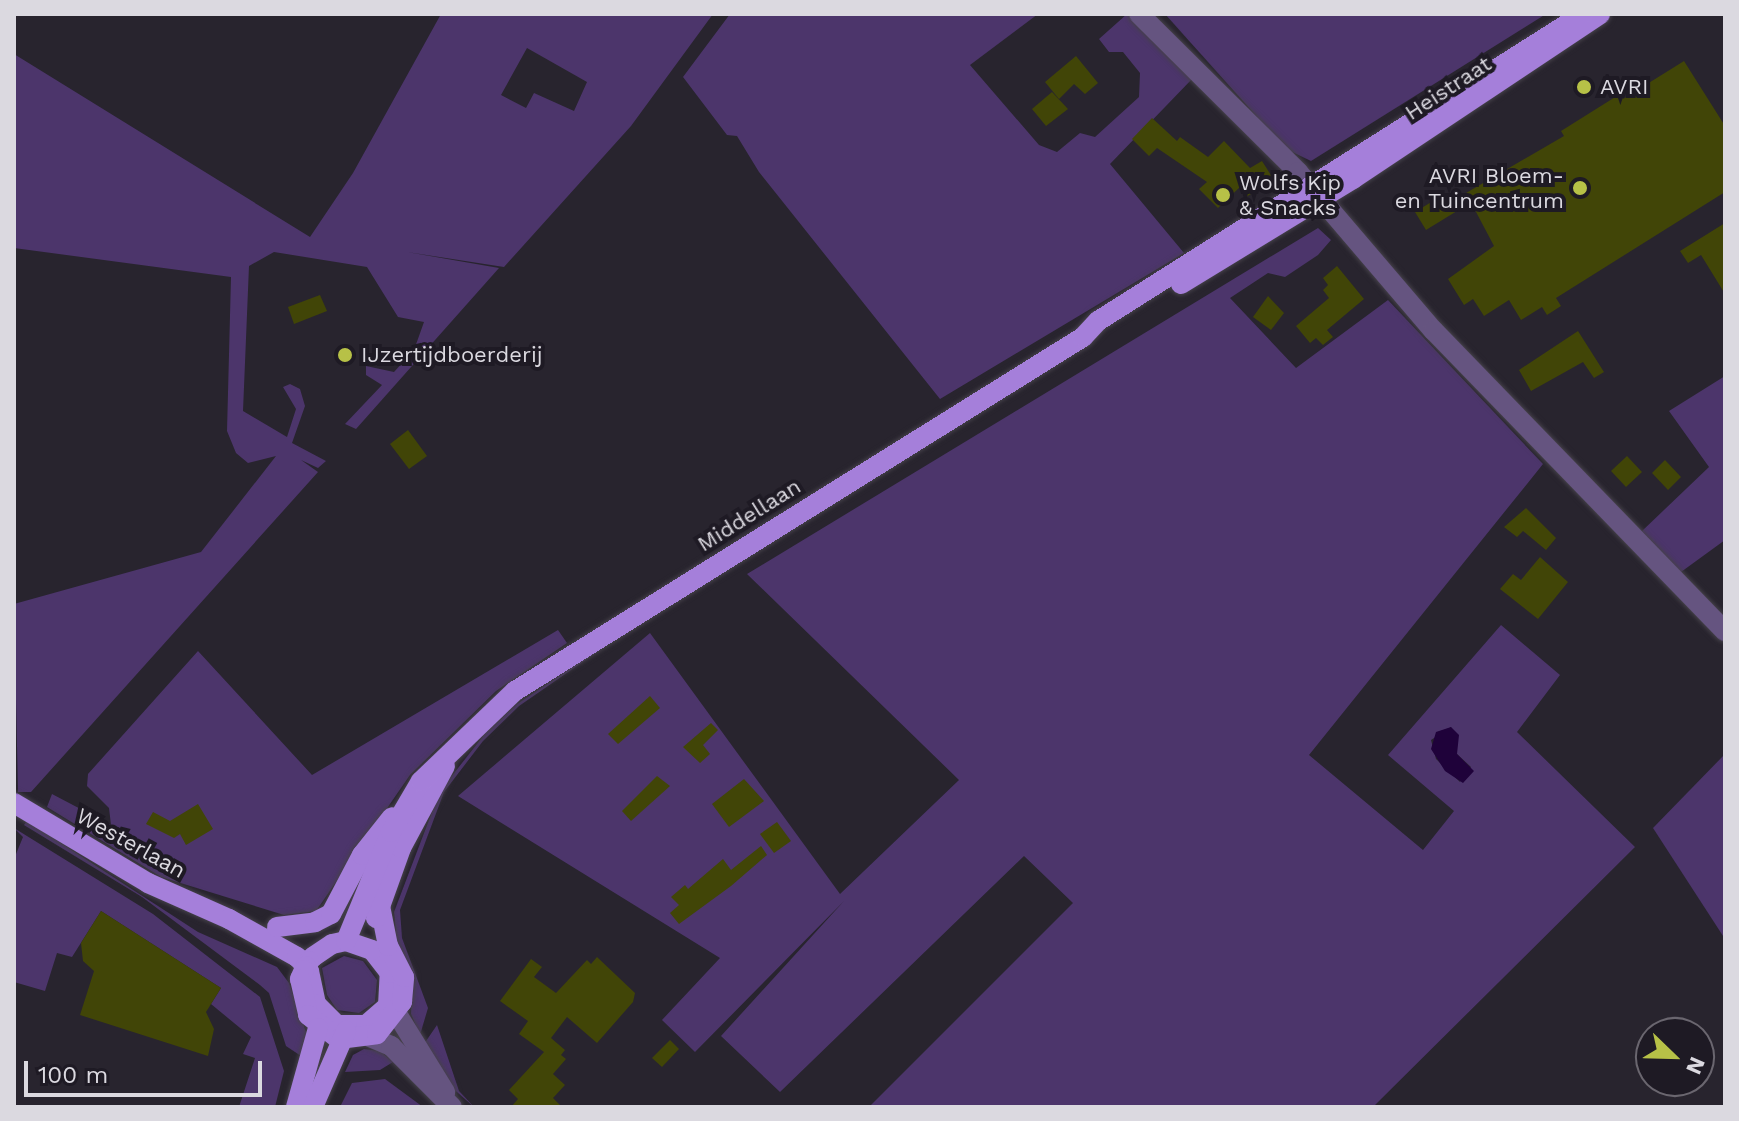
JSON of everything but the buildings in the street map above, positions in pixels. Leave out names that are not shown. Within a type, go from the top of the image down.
[{"type":"main road","name":"Heistraat","points":[[1315,193],[1583,14]]},
{"type":"main road","name":"Heistraat","points":[[1315,193],[1600,14]]},
{"type":"main road","name":"Middellaan","points":[[346,941],[406,804],[498,705],[555,663],[1083,337],[1106,331],[1315,193]]},
{"type":"main road","name":"Middellaan","points":[[383,950],[372,937],[380,906],[401,848],[453,751]]},
{"type":"main road","name":"Westerlaan","points":[[14,803],[148,883],[229,919],[303,973]]},
{"type":"main road","points":[[277,927],[315,922],[331,914],[376,834],[406,804]]},
{"type":"main road","name":"Westerlaan","points":[[229,919],[277,927],[325,947]]},
{"type":"main road","points":[[313,1107],[323,1081],[354,1036],[394,1007],[390,973],[383,950],[346,941],[325,947],[303,973],[304,1008],[318,1028],[354,1036]]},
{"type":"main road","points":[[303,973],[319,1010],[332,1023],[354,1036]]},
{"type":"main road","points":[[296,1107],[314,1056],[318,1028]]},
{"type":"street","points":[[1139,14],[1315,193],[1434,331],[1725,631]]},
{"type":"street","points":[[394,1007],[453,1107]]},
{"type":"street","points":[[354,1036],[391,1046],[453,1107]]},
{"type":"shaded area","points":[[441,14],[713,14],[631,126],[504,267],[407,252],[499,268],[356,429],[345,424],[382,385],[366,375],[366,366],[394,372],[414,350],[424,322],[398,317],[367,267],[274,252],[249,266],[243,411],[287,437],[296,409],[283,387],[290,384],[300,389],[305,406],[292,443],[326,461],[318,468],[301,460],[318,472],[31,792],[18,792],[14,604],[201,552],[276,456],[248,463],[236,453],[227,431],[231,277],[14,248],[14,54],[310,237],[353,173]],"holes":[[[527,48],[587,82],[574,111],[534,93],[526,108],[501,95]]]},
{"type":"shaded area","points":[[730,14],[1038,14],[970,65],[1039,145],[1057,152],[1080,133],[1095,137],[1139,97],[1140,73],[1123,52],[1109,52],[1099,39],[1127,14],[1193,78],[1110,164],[1184,253],[940,399],[759,172],[737,136],[727,135],[683,77]]},
{"type":"shaded area","points":[[1165,14],[1546,14],[1311,161],[1286,149]]},
{"type":"shaded area","points":[[1318,228],[1331,240],[1318,255],[1285,277],[1268,273],[1230,298],[1296,368],[1388,300],[1543,464],[1309,755],[1423,850],[1454,811],[1388,755],[1501,625],[1560,675],[1517,732],[1635,847],[1373,1107],[869,1107],[1073,903],[1024,856],[780,1092],[721,1036],[844,901],[695,1052],[662,1020],[720,958],[458,796],[650,633],[840,894],[959,780],[747,574]],"holes":[[[1451,727],[1457,754],[1471,767],[1460,782],[1436,759],[1431,740]]]},
{"type":"shaded area","points":[[1725,376],[1725,540],[1681,572],[1642,531],[1709,467],[1669,411]]},
{"type":"shaded area","points":[[649,616],[519,706],[483,741],[444,792],[400,910],[402,938],[428,1008],[420,1035],[411,1014],[412,975],[397,944],[394,912],[440,791],[484,735],[517,704]]},
{"type":"shaded area","points":[[558,630],[567,643],[496,691],[410,775],[316,911],[284,915],[161,877],[47,807],[52,794],[111,825],[109,808],[87,786],[88,774],[198,651],[312,775]]},
{"type":"shaded area","points":[[1451,727],[1459,735],[1457,754],[1474,771],[1463,783],[1445,771],[1431,749],[1436,732]]},
{"type":"shaded area","points":[[1725,754],[1725,939],[1653,828]]},
{"type":"shaded area","points":[[27,821],[198,932],[277,967],[289,983],[306,1032],[304,1058],[286,1046],[269,993],[260,985],[142,897],[24,825]]},
{"type":"shaded area","points":[[14,828],[153,914],[260,997],[284,1071],[275,1107],[239,1107],[255,1058],[243,1054],[251,1037],[211,1004],[221,988],[101,911],[72,957],[57,953],[45,991],[14,982],[14,859],[23,837]]},
{"type":"shaded area","points":[[344,956],[363,961],[377,980],[375,1002],[359,1013],[337,1010],[327,995],[322,968]]},
{"type":"shaded area","points":[[437,1025],[459,1091],[474,1107],[449,1085],[424,1044]]},
{"type":"shaded area","points":[[364,1049],[380,1051],[393,1062],[380,1070],[345,1072],[353,1055]]},
{"type":"shaded area","points":[[385,1079],[423,1107],[340,1107],[352,1083]]},
{"type":"place","name":"AVRI","points":[[1584,87]]},
{"type":"place","name":"AVRI Bloem- en Tuincentrum","points":[[1580,188]]},
{"type":"place","name":"Wolfs Kip & Snacks","points":[[1223,195]]},
{"type":"place","name":"IJzertijdboerderij","points":[[345,355]]}]
